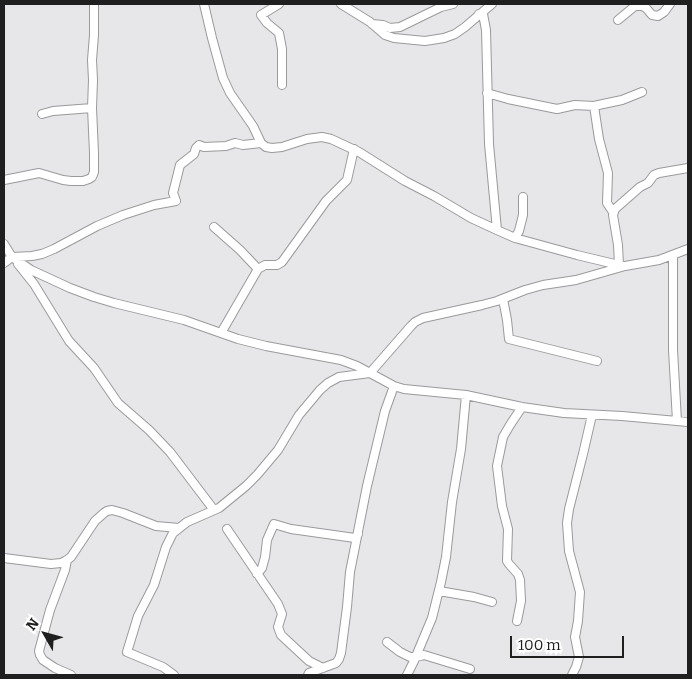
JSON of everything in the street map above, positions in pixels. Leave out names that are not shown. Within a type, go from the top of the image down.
[{"type":"street","points":[[204,4],[223,78],[253,126],[261,144]]},
{"type":"street","points":[[279,4],[261,14],[267,23],[279,33],[282,49],[282,85]]},
{"type":"street","points":[[341,4],[372,24],[385,35],[394,38],[417,40],[434,40],[455,34],[465,27],[487,5]]},
{"type":"street","points":[[372,24],[384,25],[390,28],[400,27],[441,7],[453,4]]},
{"type":"street","points":[[618,20],[635,6],[642,6],[652,15],[658,16],[670,4]]},
{"type":"street","points":[[4,180],[39,173],[63,180],[83,181],[92,177],[94,172],[92,108],[96,5]]},
{"type":"street","points":[[479,14],[483,14],[486,30],[489,144],[497,230]]},
{"type":"street","points":[[487,93],[557,109],[575,106],[594,106],[622,100],[642,92]]},
{"type":"street","points":[[594,106],[599,139],[608,173],[607,203],[614,212],[622,266]]},
{"type":"street","points":[[42,114],[92,108]]},
{"type":"street","points":[[4,263],[12,257],[42,254],[122,215],[154,204],[176,200],[173,193],[180,165],[194,154],[199,145],[204,147],[226,146],[235,143],[261,144],[266,147],[282,148],[307,139],[322,137],[331,138],[354,149],[405,181],[471,218],[515,238],[622,266]]},
{"type":"street","points":[[221,333],[258,269],[265,265],[277,265],[288,256],[326,201],[347,180],[354,149]]},
{"type":"street","points":[[614,212],[621,203],[640,187],[648,183],[654,175],[688,168]]},
{"type":"street","points":[[515,238],[523,215],[523,197]]},
{"type":"street","points":[[214,227],[258,269]]},
{"type":"street","points":[[4,244],[34,284],[69,341],[94,368],[118,403],[149,430],[170,452],[214,510]]},
{"type":"street","points":[[174,675],[163,667],[127,652],[138,616],[154,585],[166,547],[173,532],[187,522],[214,510],[246,486],[265,467],[278,450],[299,415],[328,382],[339,377],[370,372],[411,326],[420,319],[482,305],[525,290],[584,278],[622,266],[658,260],[688,249]]},
{"type":"street","points":[[673,255],[673,358],[677,421]]},
{"type":"street","points":[[12,257],[31,270],[94,297],[184,320],[238,339],[341,360],[358,366],[394,386],[404,389],[466,395],[522,407],[564,413],[688,422]]},
{"type":"street","points":[[503,298],[508,320],[509,339],[597,361]]},
{"type":"street","points":[[308,675],[336,663],[341,653],[350,572],[367,486],[385,411],[394,386]]},
{"type":"street","points":[[407,675],[432,618],[439,591],[446,557],[452,502],[461,449],[466,395]]},
{"type":"street","points":[[517,621],[521,601],[520,580],[518,574],[507,560],[508,529],[502,506],[497,466],[503,437],[522,407]]},
{"type":"street","points":[[572,675],[579,657],[575,637],[580,592],[568,551],[567,523],[570,502],[592,415]]},
{"type":"street","points":[[4,558],[51,564],[61,563],[71,556],[95,521],[107,511],[112,510],[156,526],[179,528]]},
{"type":"street","points":[[257,574],[262,568],[267,540],[274,524],[291,529],[355,538],[358,534]]},
{"type":"street","points":[[227,529],[278,604],[282,614],[278,627],[281,635],[309,661],[323,668]]},
{"type":"street","points":[[67,560],[50,610],[39,651],[43,660],[71,675]]},
{"type":"street","points":[[439,591],[492,602]]},
{"type":"street","points":[[387,642],[410,657],[424,655],[470,669]]}]
